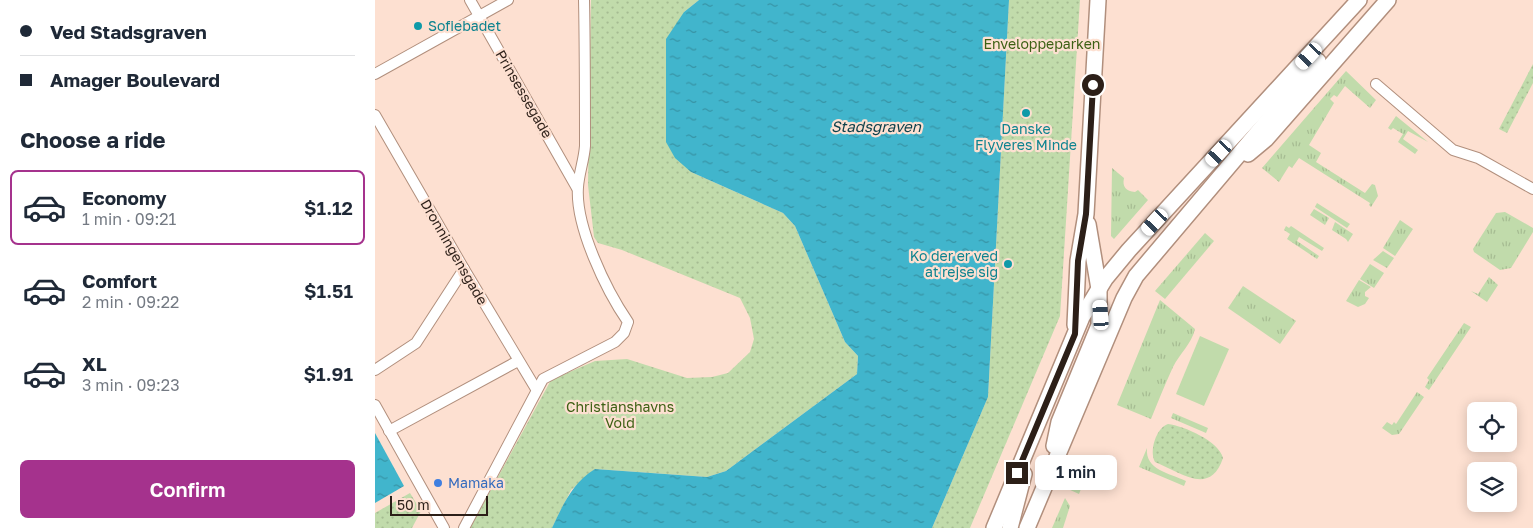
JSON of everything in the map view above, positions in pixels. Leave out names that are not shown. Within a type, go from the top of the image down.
[{"type":"street","name":"Prinsessegade","points":[[470,0],[577,188]]},
{"type":"street","points":[[375,74],[508,0]]},
{"type":"street","points":[[464,528],[536,389],[543,379],[615,342],[624,333],[628,322],[609,292],[592,252],[584,229],[577,188],[585,149],[584,0]]},
{"type":"street","points":[[1075,334],[1078,261],[1086,214],[1098,0]]},
{"type":"street","points":[[994,528],[1075,334],[1099,289],[1129,250],[1359,0]]},
{"type":"street","points":[[1027,528],[1131,284],[1164,240],[1223,173],[1283,100],[1372,0]]},
{"type":"street","points":[[1223,173],[1266,139],[1388,0]]},
{"type":"street","points":[[1376,84],[1453,150],[1478,158],[1533,189]]},
{"type":"street","name":"Dronningensgade","points":[[375,114],[464,270],[536,389]]},
{"type":"street","points":[[1046,484],[1059,422],[1099,325],[1099,289],[1086,214]]},
{"type":"street","points":[[375,370],[416,343],[464,270]]},
{"type":"street","points":[[389,431],[518,361]]},
{"type":"street","points":[[375,405],[444,528]]},
{"type":"street","points":[[1010,528],[1015,516],[1033,436]]},
{"type":"green space","name":"Christianshavns Vold","points":[[591,0],[699,0],[684,12],[691,172],[783,213],[795,226],[845,342],[858,356],[857,374],[726,471],[707,477],[595,469],[571,490],[552,528],[470,528],[551,380],[595,361],[627,359],[687,378],[712,377],[728,373],[750,352],[754,339],[750,318],[740,298],[622,250],[598,243],[594,237],[588,185]]},
{"type":"green space","name":"Enveloppeparken","points":[[1009,0],[1080,0],[1060,316],[970,528],[932,528],[988,397]]},
{"type":"green space","points":[[1533,64],[1533,83],[1507,133],[1499,129]]},
{"type":"green space","points":[[1346,71],[1376,100],[1370,108],[1345,86],[1337,97],[1334,95],[1330,99],[1334,103],[1309,145],[1321,153],[1316,162],[1365,193],[1372,184],[1375,185],[1378,196],[1371,207],[1370,203],[1299,158],[1292,168],[1289,166],[1279,182],[1262,168]]},
{"type":"green space","points":[[1396,116],[1428,142],[1408,131],[1403,139],[1418,150],[1415,154],[1398,142],[1403,134],[1393,128],[1391,130],[1388,128]]},
{"type":"green space","points":[[1112,168],[1124,178],[1124,186],[1127,190],[1135,192],[1138,190],[1148,200],[1114,239],[1111,236]]},
{"type":"green space","points":[[1317,203],[1350,224],[1347,228],[1315,207]]},
{"type":"green space","points":[[1314,209],[1329,218],[1325,225],[1310,215]]},
{"type":"green space","points":[[1505,212],[1533,228],[1533,232],[1511,268],[1500,270],[1474,252],[1473,249],[1496,213]]},
{"type":"green space","points":[[1400,220],[1413,229],[1395,256],[1383,248]]},
{"type":"green space","points":[[1335,222],[1353,234],[1348,242],[1332,230]]},
{"type":"green space","points":[[1286,226],[1289,228],[1291,226],[1324,248],[1322,251],[1299,237],[1297,241],[1319,256],[1317,259],[1287,239],[1290,234],[1284,230]]},
{"type":"green space","points":[[1205,233],[1214,241],[1165,299],[1155,291]]},
{"type":"green space","points":[[1383,251],[1394,258],[1387,268],[1373,260]]},
{"type":"green space","points":[[1370,264],[1384,273],[1374,288],[1360,279]]},
{"type":"green space","points":[[1489,277],[1498,285],[1487,302],[1471,291],[1478,294]]},
{"type":"green space","points":[[1359,280],[1371,287],[1365,292],[1365,296],[1369,298],[1365,304],[1358,307],[1346,301]]},
{"type":"green space","points":[[1243,286],[1296,321],[1280,344],[1228,308]]},
{"type":"green space","points":[[1160,300],[1195,329],[1191,340],[1173,367],[1151,419],[1117,405]]},
{"type":"green space","points":[[1464,323],[1471,327],[1429,390],[1425,387],[1429,380],[1427,378]]},
{"type":"green space","points":[[1200,336],[1229,349],[1204,406],[1176,394]]},
{"type":"green space","points":[[1417,392],[1424,397],[1399,434],[1392,435],[1382,428],[1387,422],[1392,425],[1394,422],[1396,424]]},
{"type":"green space","points":[[1173,413],[1208,428],[1206,433],[1171,418]]},
{"type":"green space","points":[[1168,424],[1200,435],[1215,446],[1223,458],[1217,470],[1210,476],[1202,479],[1193,478],[1155,462],[1153,446],[1155,440],[1160,430]]},
{"type":"green space","points":[[1147,448],[1147,455],[1154,466],[1186,481],[1184,486],[1139,467]]},
{"type":"green space","points":[[1080,462],[1090,466],[1079,494],[1068,489]]},
{"type":"green space","points":[[410,493],[421,511],[412,528],[375,528],[375,513]]},
{"type":"green space","points":[[1065,498],[1070,506],[1063,528],[1052,528]]},
{"type":"water","name":"Stadsgraven","points":[[699,0],[1009,0],[988,397],[932,528],[552,528],[564,503],[574,488],[595,469],[707,477],[726,471],[857,374],[858,356],[845,342],[795,226],[783,213],[691,172],[675,158],[666,142],[666,39],[684,12]]},
{"type":"water","points":[[375,433],[404,486],[375,503]]},
{"type":"place","name":"Sofiebadet","points":[[418,26]]},
{"type":"place","name":"Danske Flyveres Minde","points":[[1026,113]]},
{"type":"place","name":"Ko der er ved at rejse sig","points":[[1008,264]]},
{"type":"place","name":"Mamaka","points":[[438,483]]},
{"type":"route","points":[[1017,473],[1075,334],[1078,261],[1086,214],[1093,85]]}]
